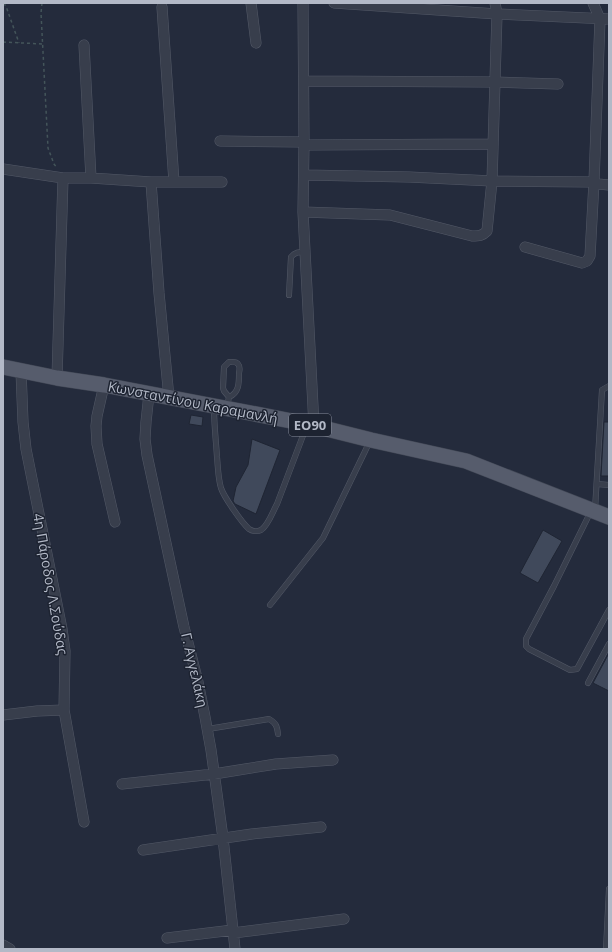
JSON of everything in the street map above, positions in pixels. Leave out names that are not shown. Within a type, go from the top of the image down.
[{"type":"main road","name":"Κωνσταντίνου Καραμανλή","points":[[3,367],[169,398],[223,404],[371,440],[466,461],[609,517]]},
{"type":"street","points":[[251,3],[256,43]]},
{"type":"street","points":[[303,3],[304,175],[302,212],[311,425]]},
{"type":"street","points":[[334,3],[497,14],[604,19]]},
{"type":"street","points":[[302,212],[390,214],[472,236],[483,235],[487,231],[492,181],[497,14],[495,3]]},
{"type":"street","points":[[525,247],[582,263],[587,261],[590,256],[604,19],[593,3]]},
{"type":"street","points":[[162,7],[174,182]]},
{"type":"street","points":[[84,45],[91,178]]},
{"type":"street","points":[[304,81],[494,82],[558,84]]},
{"type":"street","points":[[220,141],[492,144]]},
{"type":"street","points":[[3,169],[63,178],[91,178],[151,182],[222,182]]},
{"type":"street","points":[[304,175],[409,177],[492,181],[594,182],[609,185]]},
{"type":"street","points":[[57,378],[63,178]]},
{"type":"street","points":[[151,182],[159,293],[169,398]]},
{"type":"street","name":"4η Πάροδος Λ.Σούδας","points":[[21,370],[26,449],[62,629],[65,651],[64,710],[84,822]]},
{"type":"street","points":[[104,385],[96,426],[97,444],[115,522]]},
{"type":"street","name":"Γ. Αγγελάκη","points":[[149,394],[145,439],[147,455],[208,729],[223,838],[235,949]]},
{"type":"street","points":[[3,716],[37,711],[64,710]]},
{"type":"street","points":[[122,784],[214,774],[276,764],[333,760]]},
{"type":"street","points":[[143,850],[223,838],[321,827]]},
{"type":"street","points":[[167,938],[344,919]]},
{"type":"street","points":[[3,945],[10,949]]},
{"type":"lane","points":[[289,295],[291,257],[296,252],[304,252]]},
{"type":"lane","points":[[223,404],[234,395],[239,386],[240,367],[234,362],[228,362],[224,367],[223,404],[215,438],[219,478],[225,497],[245,525],[250,530],[254,531],[260,530],[266,525],[272,514],[311,425]]},
{"type":"lane","points":[[609,386],[602,390],[597,484],[593,510],[526,639],[526,646],[570,670],[578,669],[609,610]]},
{"type":"lane","points":[[270,605],[323,538],[371,440]]},
{"type":"lane","points":[[597,484],[609,485]]},
{"type":"lane","points":[[588,683],[609,644]]},
{"type":"lane","points":[[208,729],[269,719],[276,725],[278,734]]},
{"type":"lane","points":[[606,949],[609,889]]},
{"type":"path","points":[[4,3],[19,43]]},
{"type":"path","points":[[42,3],[41,13],[48,148],[54,164],[63,178]]},
{"type":"path","points":[[3,42],[43,44]]},
{"type":"building","points":[[191,415],[203,417],[202,426],[189,424]]},
{"type":"building","points":[[604,422],[609,422],[609,476],[601,476]]},
{"type":"building","points":[[252,439],[280,450],[256,514],[235,504],[233,501],[236,487],[248,465]]},
{"type":"building","points":[[543,530],[562,541],[538,583],[520,573]]},
{"type":"building","points":[[609,653],[609,691],[593,683]]}]
